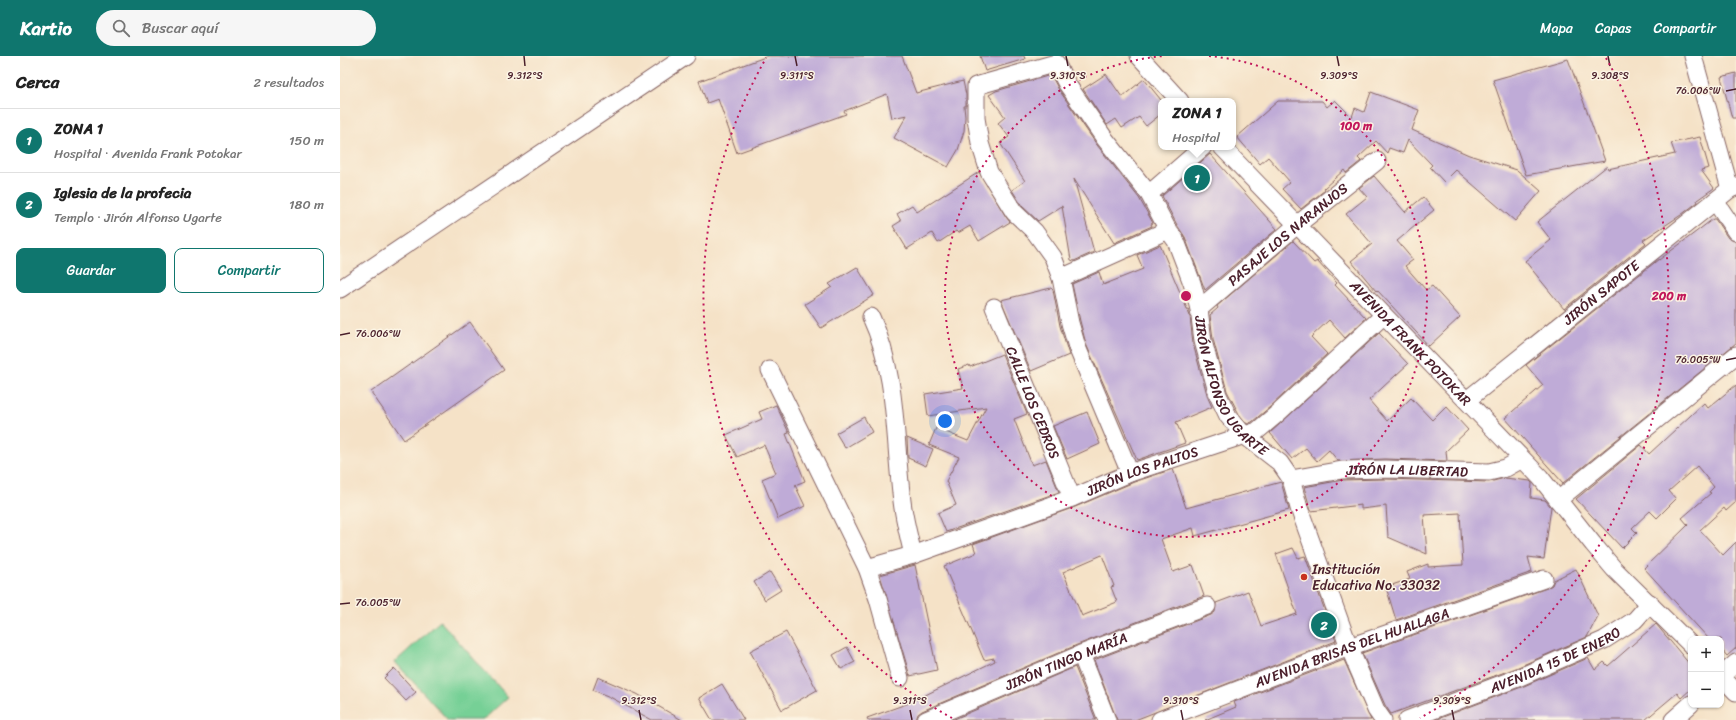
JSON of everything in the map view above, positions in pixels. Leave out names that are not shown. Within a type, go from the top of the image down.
[{"type":"street","points":[[340,289],[686,56]]},
{"type":"street","points":[[1139,56],[1177,98]]},
{"type":"street","points":[[1693,56],[1733,188]]},
{"type":"street","name":"JIRÓN ALFONSO UGARTE","points":[[1061,278],[1053,257],[1035,232],[1014,212],[989,172],[980,143],[976,118],[976,86],[1056,62],[1067,84],[1105,139],[1149,194],[1168,230],[1176,241],[1184,259],[1199,309],[1203,341],[1218,395],[1228,416],[1244,435],[1280,463],[1291,479],[1299,508],[1349,646],[1376,710],[1384,720]]},
{"type":"street","points":[[1149,194],[1200,150]]},
{"type":"street","name":"AVENIDA FRANK POTOKAR","points":[[1225,150],[1383,316],[1467,400],[1540,477],[1614,569],[1688,643]]},
{"type":"street","name":"PASAJE LOS NARANJOS","points":[[1199,309],[1297,225],[1377,160]]},
{"type":"street","name":"JIRÓN SAPOTE","points":[[1467,400],[1733,188]]},
{"type":"street","points":[[1715,201],[1736,232]]},
{"type":"street","points":[[1130,473],[1077,347],[1070,323],[1061,278],[1168,230]]},
{"type":"street","name":"CALLE LOS CEDROS","points":[[994,307],[1072,498]]},
{"type":"street","name":"JIRÓN LOS PALTOS","points":[[867,568],[913,555],[1072,498],[1130,473],[1256,430],[1277,414],[1383,316]]},
{"type":"street","points":[[871,317],[878,332],[893,390],[902,500],[913,555]]},
{"type":"street","points":[[1558,500],[1736,355]]},
{"type":"street","points":[[770,370],[867,568],[900,678]]},
{"type":"street","name":"JIRÓN LA LIBERTAD","points":[[1291,479],[1342,470],[1385,468],[1489,472],[1506,468],[1522,458]]},
{"type":"street","name":"AVENIDA BRISAS DEL HUALLAGA","points":[[1160,720],[1349,646],[1544,579]]},
{"type":"street","name":"AVENIDA 15 DE ENERO","points":[[1407,720],[1520,677],[1604,640],[1635,620],[1650,604]]},
{"type":"street","name":"JIRÓN TINGO MARÍA","points":[[926,720],[1081,654],[1208,606]]},
{"type":"street","points":[[1081,654],[1107,720]]},
{"type":"street","points":[[1724,673],[1736,663]]},
{"type":"street","points":[[1724,679],[1736,692]]},
{"type":"street","points":[[1673,720],[1688,707]]},
{"type":"green space","points":[[440,621],[508,697],[483,720],[448,720],[395,662]]},
{"type":"building","points":[[768,56],[902,56],[916,93],[963,81],[966,95],[966,106],[964,106],[964,131],[958,150],[948,167],[894,138],[907,115],[892,118],[887,94],[844,111],[846,114],[737,153],[718,99],[707,103],[699,81]]},
{"type":"building","points":[[980,56],[1024,56],[1025,59],[985,71]]},
{"type":"building","points":[[1568,59],[1605,161],[1526,175],[1493,80]]},
{"type":"building","points":[[1736,73],[1736,118],[1732,118],[1721,77]]},
{"type":"building","points":[[1106,74],[1122,97],[1144,79],[1159,98],[1158,98],[1158,116],[1146,126],[1139,117],[1122,128],[1116,119],[1107,125],[1083,89]]},
{"type":"building","points":[[1051,75],[1059,90],[1097,145],[1139,198],[1153,223],[1151,224],[1152,226],[1114,243],[1074,179],[1094,252],[1074,261],[1071,260],[1062,206],[1038,221],[1022,206],[1012,190],[1025,181],[1000,143],[1009,137],[998,123],[1005,117],[989,95],[996,91]]},
{"type":"building","points":[[1371,92],[1419,110],[1412,130],[1469,155],[1517,170],[1541,191],[1515,221],[1456,170],[1444,182],[1430,167],[1432,165],[1408,140],[1403,153],[1389,148],[1387,153],[1376,141],[1358,158],[1361,161],[1346,173],[1344,170],[1324,188],[1325,190],[1301,209],[1282,189],[1290,182],[1268,157],[1260,164],[1237,137],[1278,101],[1322,101],[1327,107],[1335,100],[1352,117],[1355,108],[1364,112]]},
{"type":"building","points":[[1700,137],[1709,168],[1701,170],[1714,188],[1697,200],[1698,202],[1681,215],[1643,240],[1646,243],[1564,309],[1525,261],[1551,240],[1537,222],[1607,166],[1608,169],[1675,154],[1671,143]]},
{"type":"building","points":[[1210,154],[1277,229],[1205,290],[1185,237],[1162,196]]},
{"type":"building","points":[[979,172],[1010,222],[979,241],[970,226],[958,233],[956,231],[938,243],[932,233],[907,249],[893,226],[901,221],[897,214],[912,205],[917,212]]},
{"type":"building","points":[[1374,176],[1405,212],[1423,197],[1434,210],[1397,241],[1413,260],[1405,266],[1426,290],[1432,286],[1460,317],[1429,346],[1377,290],[1376,291],[1351,261],[1372,244],[1346,214],[1367,197],[1359,188]]},
{"type":"building","points":[[1715,219],[1728,238],[1736,242],[1736,343],[1563,483],[1505,418],[1543,385],[1526,365],[1659,259]]},
{"type":"building","points":[[1293,241],[1314,263],[1317,261],[1337,283],[1335,285],[1366,318],[1345,338],[1329,320],[1311,337],[1327,354],[1270,407],[1252,422],[1247,424],[1239,414],[1227,391],[1213,339],[1210,315],[1218,308],[1217,306]]},
{"type":"building","points":[[1160,245],[1190,316],[1193,344],[1208,398],[1212,407],[1176,422],[1185,443],[1137,460],[1086,344],[1072,284],[1099,272],[1103,285],[1143,269],[1137,255]]},
{"type":"building","points":[[857,267],[874,295],[821,328],[805,304],[832,287],[829,284]]},
{"type":"building","points":[[1051,288],[1053,290],[1060,326],[1069,355],[1031,371],[1001,300]]},
{"type":"building","points":[[470,322],[504,370],[404,440],[371,392]]},
{"type":"building","points":[[1379,333],[1408,364],[1369,400],[1387,421],[1411,398],[1432,420],[1446,406],[1468,430],[1446,451],[1447,461],[1385,459],[1338,461],[1329,450],[1317,461],[1306,448],[1292,459],[1270,433]]},
{"type":"building","points":[[1002,354],[1027,414],[1014,419],[1032,465],[1046,460],[1059,492],[946,532],[938,513],[956,505],[946,481],[959,457],[929,445],[936,428],[968,441],[986,407],[928,416],[925,394],[963,388],[958,369],[969,365],[970,367]]},
{"type":"building","points":[[1736,385],[1736,502],[1726,511],[1724,508],[1700,530],[1723,555],[1736,542],[1736,648],[1727,656],[1724,652],[1724,636],[1706,636],[1644,568],[1688,525],[1682,518],[1711,493],[1709,492],[1714,487],[1697,466],[1669,491],[1676,499],[1657,518],[1650,511],[1632,528],[1637,533],[1622,548],[1576,499],[1641,445],[1649,454],[1704,403],[1708,408]]},
{"type":"building","points":[[776,405],[789,433],[786,434],[805,481],[795,485],[805,506],[778,519],[762,479],[776,473],[764,445],[737,457],[726,435],[762,419],[759,412]]},
{"type":"building","points":[[1087,412],[1100,444],[1067,459],[1053,426]]},
{"type":"building","points":[[864,417],[872,432],[845,448],[836,433]]},
{"type":"building","points":[[907,438],[933,449],[926,466],[908,458]]},
{"type":"building","points":[[1173,469],[1186,508],[1281,482],[1289,510],[1195,536],[1193,528],[1161,539],[1173,572],[1193,565],[1204,596],[1077,645],[922,711],[918,714],[916,720],[868,720],[867,718],[909,703],[995,661],[994,658],[984,660],[944,566],[976,553],[973,544],[1075,507],[1134,482]],"holes":[[[1102,555],[1114,586],[1111,587],[1117,602],[1082,616],[1063,572]]]},
{"type":"building","points":[[1505,478],[1530,481],[1532,483],[1531,498],[1545,500],[1551,507],[1544,559],[1528,557],[1532,572],[1396,620],[1386,587],[1410,579],[1407,572],[1428,564],[1428,567],[1463,565],[1460,513],[1424,515],[1427,554],[1388,537],[1386,506],[1361,509],[1361,505],[1311,511],[1304,487],[1343,480],[1385,479],[1489,482]]},
{"type":"building","points":[[1293,548],[1298,558],[1305,556],[1336,641],[1135,720],[1117,720],[1094,660],[1211,615],[1215,612],[1216,603],[1248,591],[1261,626],[1297,614],[1276,554]]},
{"type":"building","points":[[915,565],[937,670],[910,676],[880,575]]},
{"type":"building","points":[[1576,569],[1598,616],[1587,637],[1516,668],[1391,714],[1385,705],[1362,653],[1547,588],[1552,585],[1554,580]]},
{"type":"building","points":[[770,572],[781,590],[765,600],[754,582]]},
{"type":"building","points":[[1656,624],[1688,662],[1688,692],[1681,698],[1677,693],[1645,720],[1435,720],[1524,686],[1588,658],[1595,670],[1604,662],[1608,666]]},
{"type":"building","points":[[786,632],[817,690],[782,710],[750,651]]},
{"type":"building","points":[[847,647],[855,662],[841,669],[833,655]]},
{"type":"building","points":[[1344,660],[1371,720],[1205,720],[1236,707],[1234,702]]},
{"type":"building","points":[[1075,667],[1096,720],[952,720]]},
{"type":"building","points":[[394,668],[416,692],[406,701],[384,678]]},
{"type":"building","points":[[598,677],[637,694],[682,720],[652,720],[610,697],[593,690]]},
{"type":"building","points":[[722,684],[744,720],[712,720],[699,698]]},
{"type":"place","name":"ZONA 1","points":[[1197,178]]},
{"type":"place","name":"Institución Educativa No. 33032","points":[[1304,577]]},
{"type":"place","name":"Iglesia de la profecia","points":[[1324,625]]}]
